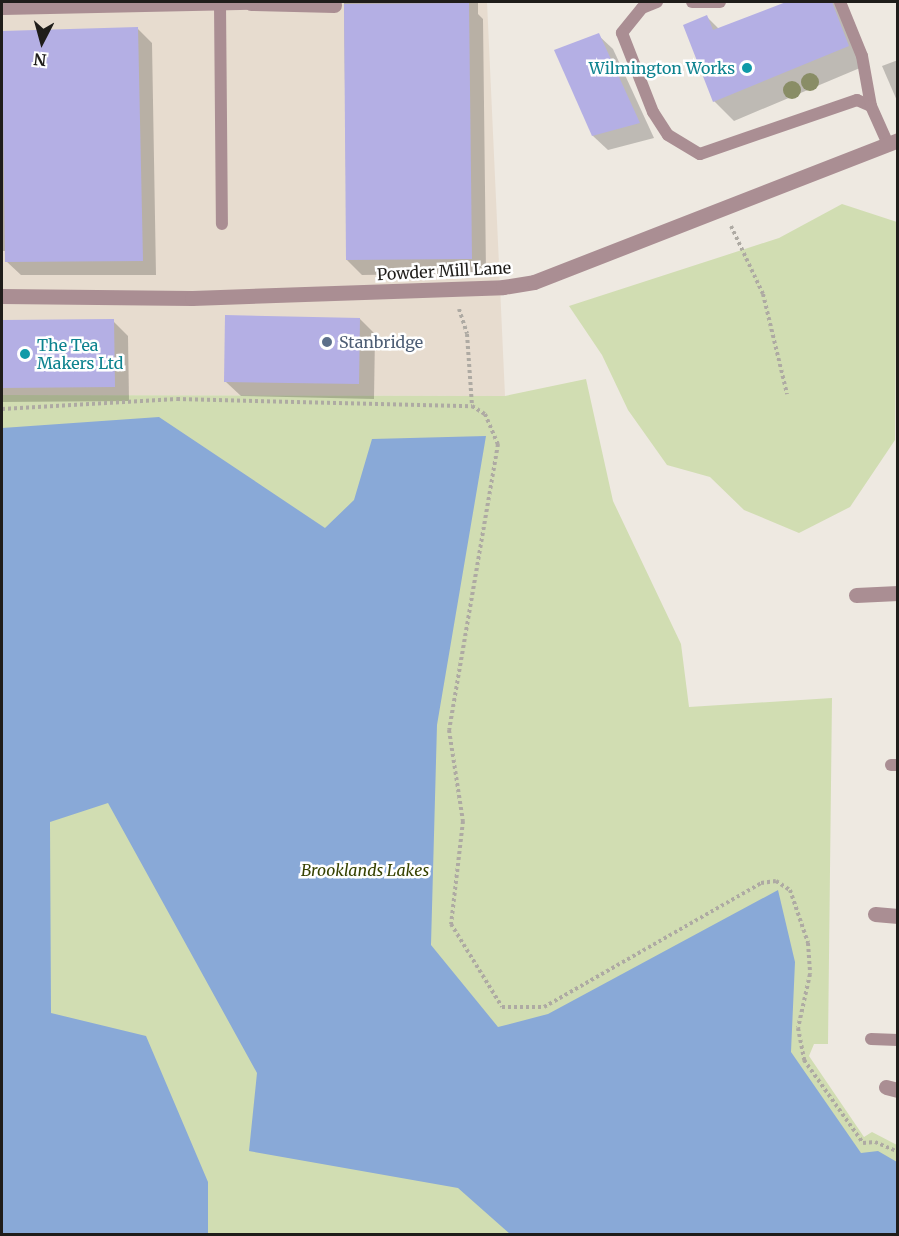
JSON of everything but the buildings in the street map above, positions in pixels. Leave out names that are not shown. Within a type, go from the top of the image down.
[{"type":"street","points":[[2,7],[251,2],[334,5]]},
{"type":"street","name":"Powder Mill Lane","points":[[2,296],[192,298],[503,287],[534,282],[893,142]]},
{"type":"street","points":[[856,595],[897,593]]},
{"type":"street","points":[[875,914],[897,916]]},
{"type":"lane","points":[[657,2],[642,8],[622,33],[653,112],[668,135],[700,154],[857,100],[871,106]]},
{"type":"lane","points":[[692,2],[720,2]]},
{"type":"lane","points":[[840,2],[862,56],[871,106],[893,142]]},
{"type":"lane","points":[[220,4],[222,224]]},
{"type":"lane","points":[[871,1039],[897,1040]]},
{"type":"path","points":[[723,208],[763,294],[787,394]]},
{"type":"path","points":[[459,309],[467,334],[472,406]]},
{"type":"path","points":[[2,409],[177,399],[472,406],[485,414],[498,444],[449,730],[463,821],[451,924],[501,1007],[544,1007],[761,883],[776,881],[789,890],[808,943],[810,974],[798,1028],[804,1060],[863,1143],[875,1142],[897,1152]]},
{"type":"shaded area","points":[[2,2],[487,2],[505,396],[2,395]]},
{"type":"green space","points":[[842,204],[897,222],[895,440],[850,507],[799,533],[744,510],[710,477],[667,465],[628,410],[602,355],[569,306],[779,238]]},
{"type":"green space","name":"Brooklands Lakes","points":[[586,379],[613,501],[681,644],[689,707],[832,698],[828,1044],[814,1044],[809,1056],[864,1137],[872,1132],[897,1145],[897,1234],[2,1234],[2,395],[505,396]]},
{"type":"water","name":"Brooklands Lakes","points":[[159,417],[325,528],[354,500],[372,439],[486,436],[437,725],[431,945],[498,1027],[548,1014],[778,890],[795,962],[791,1052],[861,1153],[878,1151],[897,1162],[897,1234],[510,1234],[458,1188],[249,1151],[257,1073],[108,803],[50,822],[51,1013],[146,1036],[208,1182],[208,1234],[2,1234],[2,428]]},
{"type":"place","name":"Wilmington Works","points":[[747,68]]},
{"type":"place","name":"Stanbridge","points":[[327,342]]},
{"type":"place","name":"The Tea Makers Ltd","points":[[25,354]]}]
